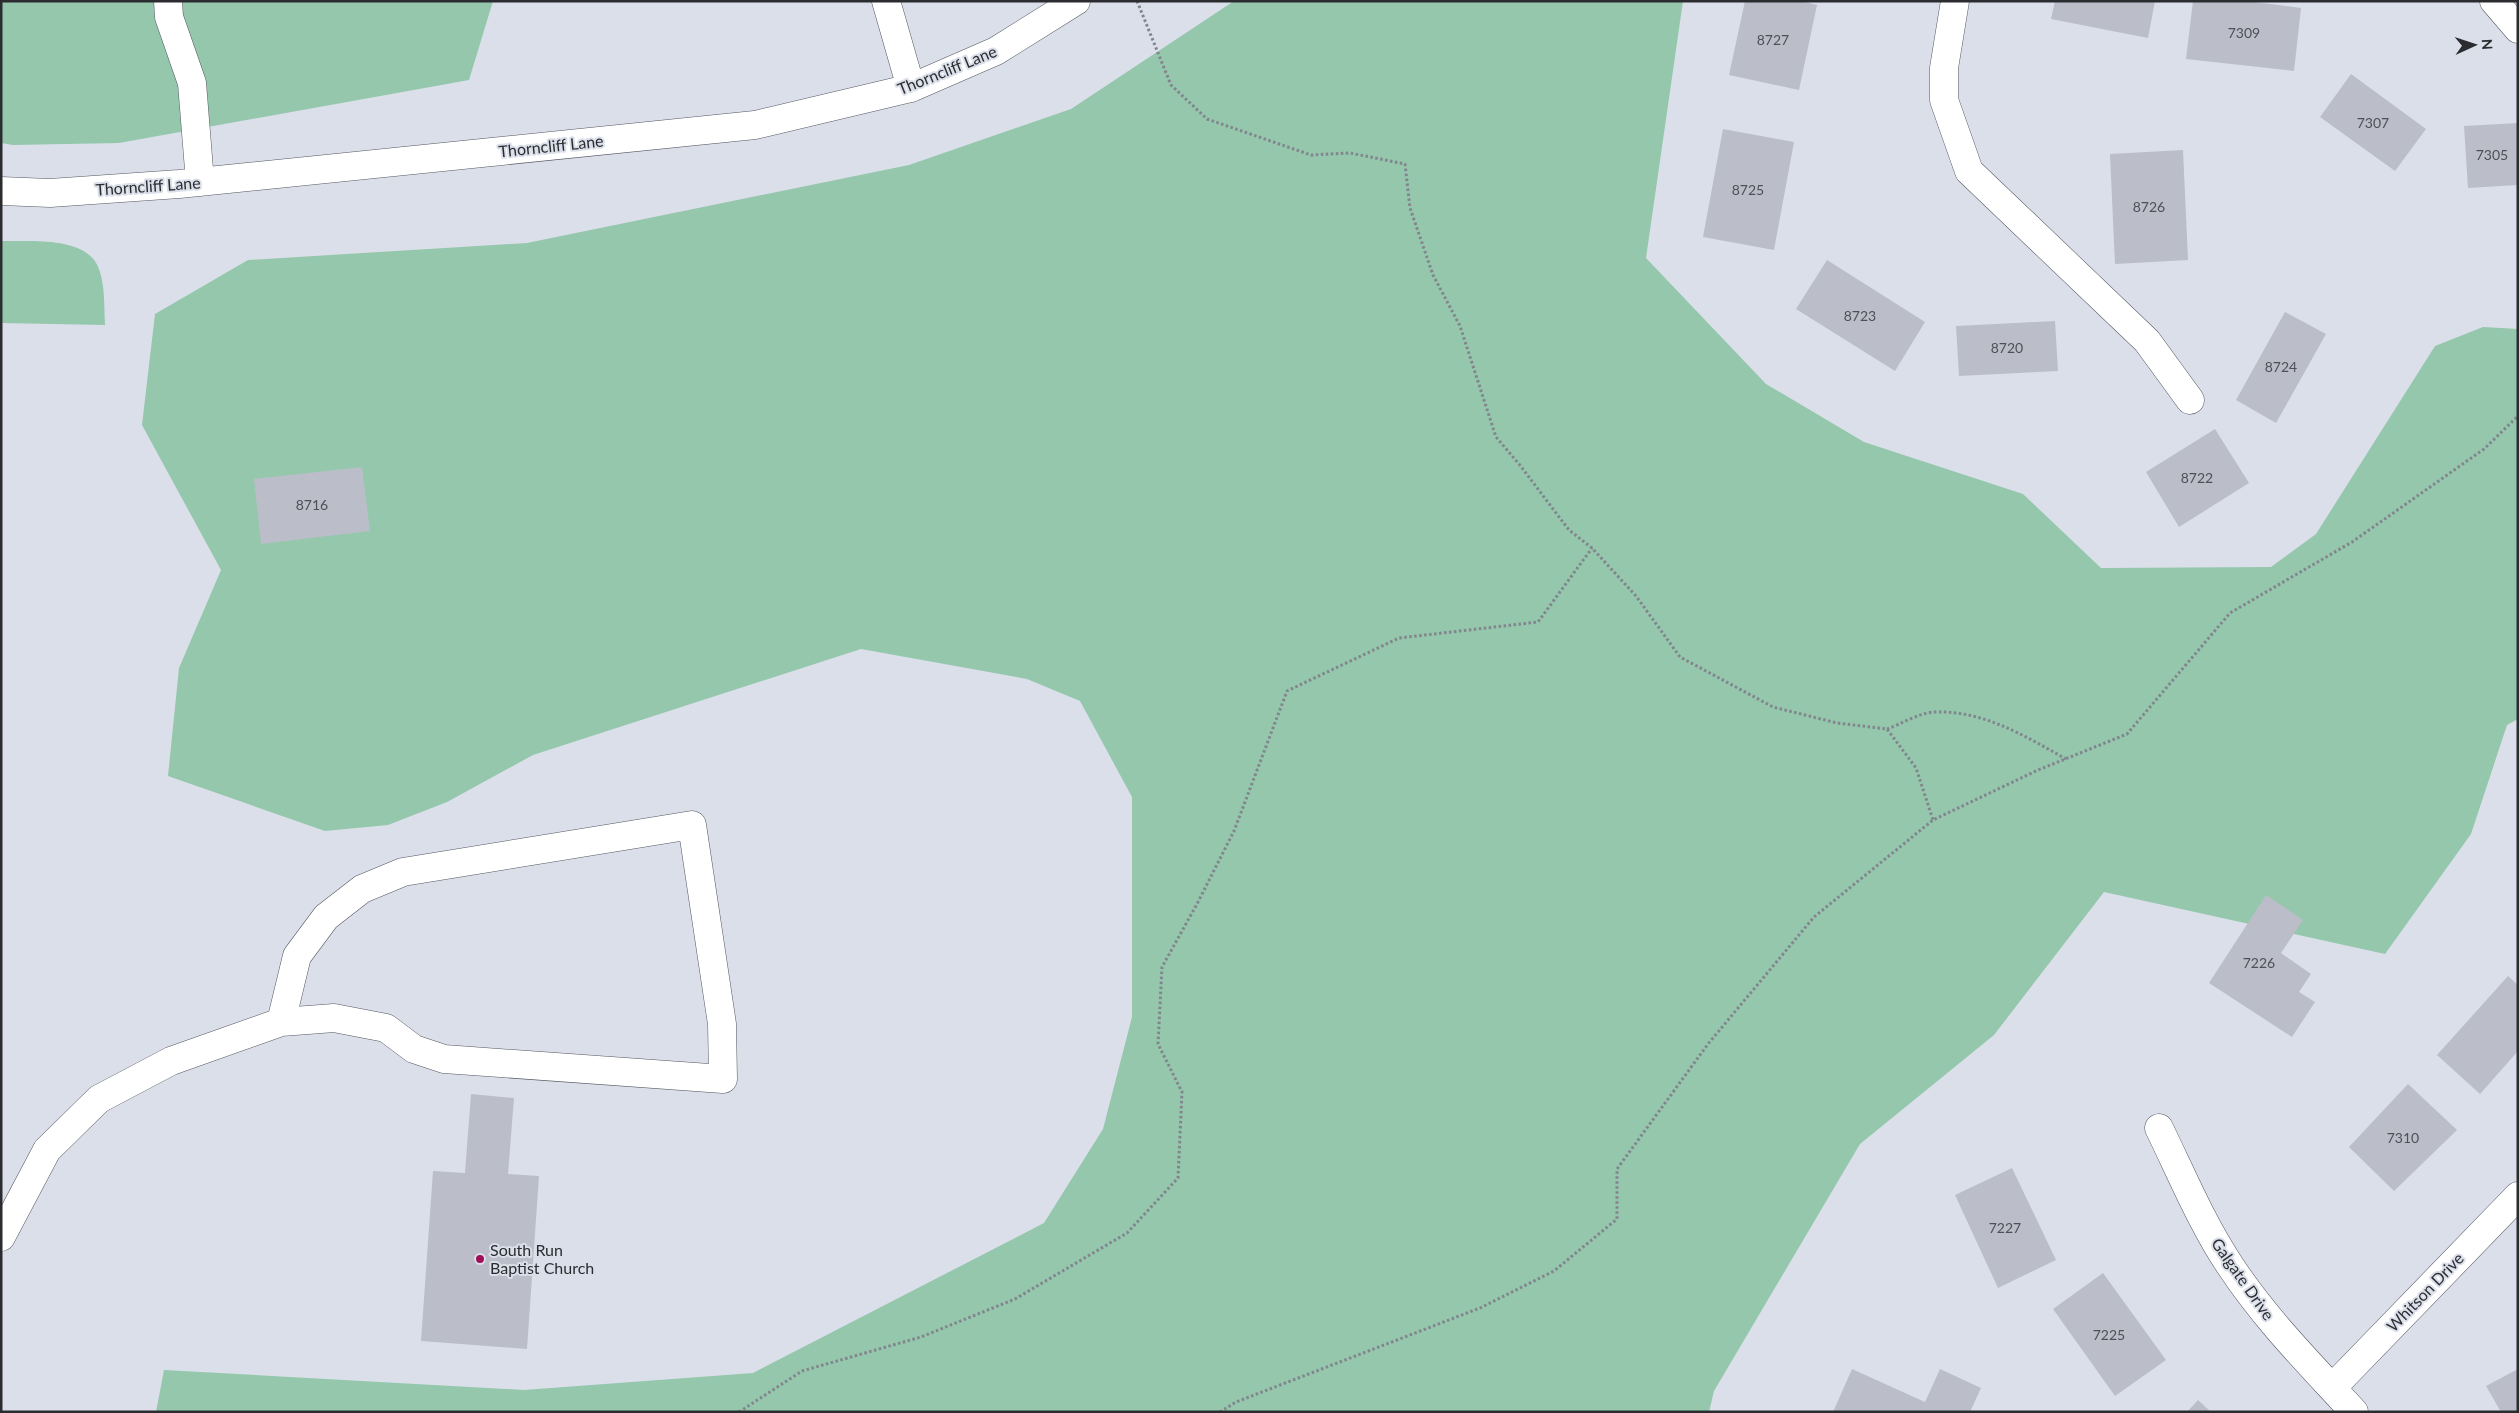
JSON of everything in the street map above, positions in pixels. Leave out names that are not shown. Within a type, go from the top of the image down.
[{"type":"street","points":[[168,1],[169,17],[192,83],[200,182]]},
{"type":"street","points":[[886,1],[911,88]]},
{"type":"street","name":"Thorncliff Lane","points":[[1,191],[50,193],[200,182],[755,125],[911,88],[996,51],[1076,1]]},
{"type":"street","points":[[1955,1],[1944,68],[1944,100],[1969,171],[2147,341],[2190,400]]},
{"type":"street","points":[[2494,1],[2518,29]]},
{"type":"street","points":[[1,1237],[47,1150],[99,1099],[171,1061],[282,1022],[334,1018],[386,1028],[414,1050],[444,1059],[723,1079],[722,1024],[692,825],[403,872],[362,889],[326,917],[297,956],[282,1022]]},
{"type":"street","name":"Galgate Drive","points":[[2159,1128],[2203,1218],[2230,1266],[2266,1315],[2354,1412]]},
{"type":"street","name":"Whitson Drive","points":[[2332,1388],[2518,1196]]},
{"type":"path","points":[[1137,1],[1171,85],[1207,119],[1311,155],[1350,153],[1405,164],[1410,208],[1433,275],[1460,326],[1496,437],[1569,530],[1592,548],[1636,596],[1680,657],[1773,707],[1837,723],[1887,728],[1933,712],[1977,716],[2024,735],[2066,759]]},
{"type":"path","points":[[1220,1412],[1245,1399],[1480,1308],[1554,1271],[1617,1219],[1617,1168],[1708,1044],[1814,917],[1932,820],[2066,759],[2127,734],[2230,613],[2240,605],[2352,542],[2484,449],[2518,416]]},
{"type":"path","points":[[739,1412],[802,1371],[921,1337],[1015,1299],[1127,1233],[1178,1178],[1182,1092],[1158,1044],[1162,967],[1234,831],[1287,691],[1400,638],[1538,622],[1592,548]]},
{"type":"path","points":[[1887,728],[1916,768],[1932,820]]},
{"type":"green space","points":[[1,1],[493,1],[469,80],[119,143],[13,145],[1,143]]},
{"type":"green space","points":[[1234,1],[1683,1],[1646,258],[1766,384],[1864,442],[2023,494],[2101,568],[2271,567],[2316,534],[2435,346],[2483,327],[2518,329],[2518,719],[2507,725],[2471,834],[2385,954],[2104,892],[1994,1035],[1860,1144],[1714,1391],[1709,1412],[156,1412],[164,1370],[524,1390],[753,1373],[1044,1223],[1103,1129],[1132,1017],[1132,797],[1080,701],[1027,679],[861,649],[533,755],[447,802],[388,825],[325,831],[168,776],[179,668],[221,570],[142,425],[155,314],[248,260],[527,243],[909,165],[1071,109]]},
{"type":"green space","points":[[1,241],[43,241],[72,246],[85,252],[94,260],[102,278],[105,325],[1,323]]},
{"type":"building","points":[[1745,1],[1801,1],[1817,5],[1799,90],[1729,75]]},
{"type":"building","points":[[2055,1],[2155,1],[2148,38],[2051,19]]},
{"type":"building","points":[[2193,1],[2246,1],[2301,8],[2294,71],[2186,59]]},
{"type":"building","points":[[2351,74],[2426,129],[2395,171],[2320,117]]},
{"type":"building","points":[[2518,123],[2518,185],[2468,188],[2464,126]]},
{"type":"building","points":[[1723,129],[1794,142],[1774,250],[1703,237]]},
{"type":"building","points":[[2183,150],[2188,260],[2115,264],[2110,154]]},
{"type":"building","points":[[1827,260],[1925,322],[1895,371],[1796,309]]},
{"type":"building","points":[[2285,312],[2326,334],[2276,423],[2236,400]]},
{"type":"building","points":[[2055,321],[2058,371],[1959,376],[1956,326]]},
{"type":"building","points":[[2215,429],[2249,483],[2179,527],[2146,472]]},
{"type":"building","points":[[362,467],[370,531],[261,544],[254,479]]},
{"type":"building","points":[[2266,895],[2303,920],[2281,953],[2311,974],[2299,992],[2315,1002],[2292,1037],[2209,983]]},
{"type":"building","points":[[2508,976],[2518,985],[2518,1051],[2480,1094],[2437,1055]]},
{"type":"building","points":[[2408,1084],[2457,1130],[2394,1191],[2349,1147]]},
{"type":"building","name":"South Run Baptist Church","points":[[471,1094],[514,1098],[508,1174],[539,1176],[527,1349],[421,1341],[433,1171],[465,1173]]},
{"type":"building","points":[[2012,1168],[2056,1260],[1998,1288],[1955,1195]]},
{"type":"building","points":[[2103,1273],[2166,1360],[2115,1396],[2053,1309]]},
{"type":"building","points":[[1852,1369],[1925,1402],[1940,1369],[1981,1388],[1970,1412],[1833,1412]]},
{"type":"building","points":[[2518,1369],[2518,1412],[2501,1412],[2486,1386]]},
{"type":"building","points":[[2198,1400],[2211,1412],[2187,1412]]},
{"type":"place","name":"South Run Baptist Church","points":[[480,1259]]}]
